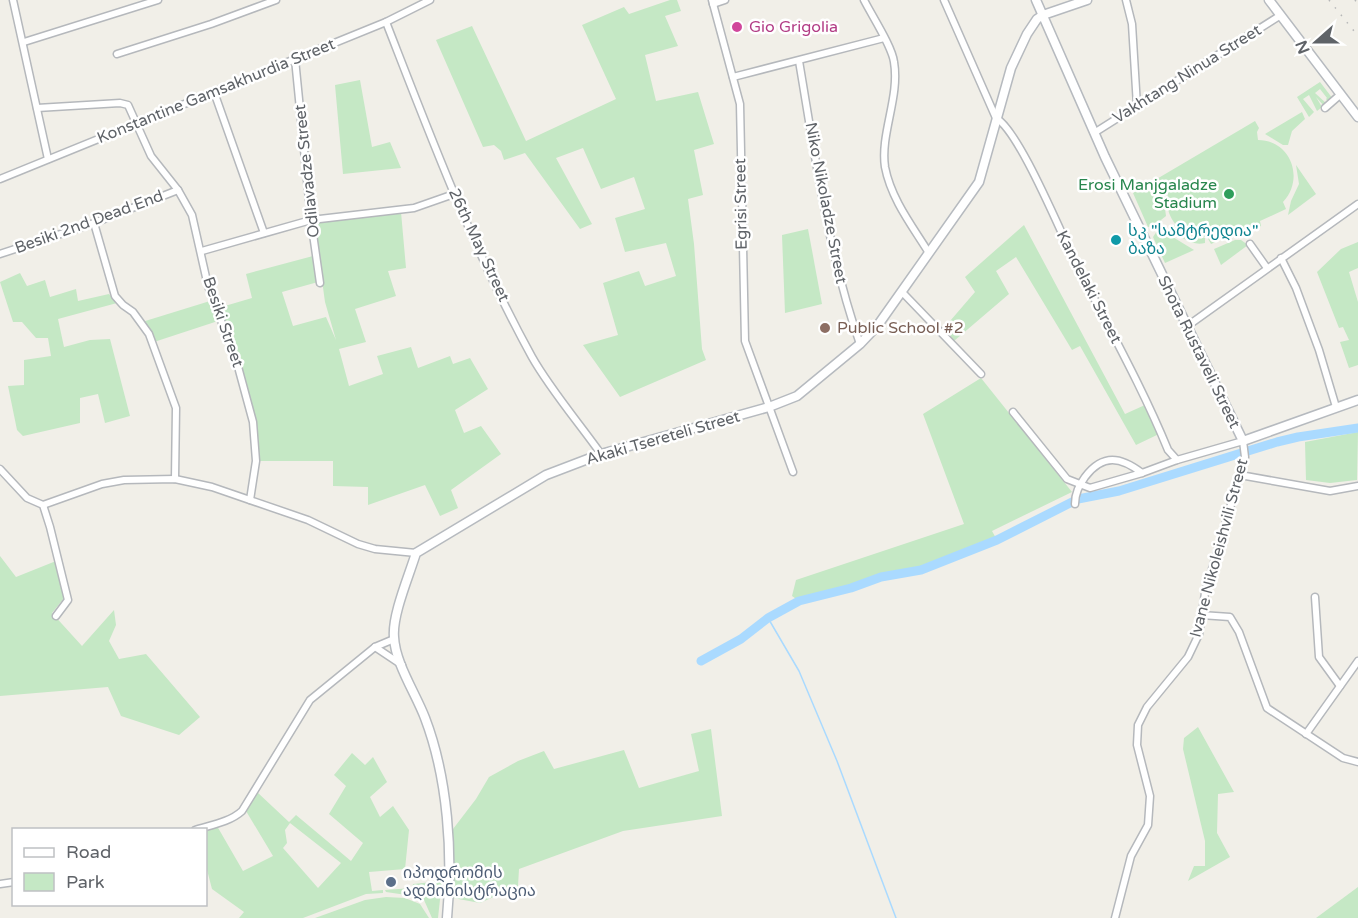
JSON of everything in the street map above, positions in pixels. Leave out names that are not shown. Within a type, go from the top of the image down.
[{"type":"street","points":[[13,0],[48,159]]},
{"type":"street","points":[[24,42],[158,0]]},
{"type":"street","points":[[117,54],[212,24],[276,0]]},
{"type":"street","name":"Konstantine Gamsakhurdia Street","points":[[0,179],[386,22],[430,0]]},
{"type":"street","points":[[713,2],[725,0]]},
{"type":"street","points":[[864,0],[894,61],[894,93],[885,167],[897,200],[929,253]]},
{"type":"street","name":"Kandelaki Street","points":[[944,0],[996,118],[1002,122],[1023,154],[1131,369],[1168,450],[1177,459]]},
{"type":"street","name":"Shota Rustaveli Street","points":[[1036,0],[1094,133],[1243,441]]},
{"type":"street","points":[[1043,15],[1087,0]]},
{"type":"street","points":[[1126,0],[1132,24],[1137,106]]},
{"type":"street","points":[[1269,0],[1357,115]]},
{"type":"street","name":"Egrisi Street","points":[[713,2],[740,104],[745,341],[793,472]]},
{"type":"street","name":"Akaki Tsereteli Street","points":[[416,553],[546,475],[601,454],[769,407],[797,396],[860,344],[878,325],[979,182],[1011,68],[1027,34],[1037,19],[1043,15]]},
{"type":"street","name":"Vakhtang Ninua Street","points":[[1094,133],[1281,15]]},
{"type":"street","name":"26th May Street","points":[[386,22],[454,194],[485,264],[533,358],[601,454]]},
{"type":"street","points":[[733,77],[884,38]]},
{"type":"street","name":"Odilavadze Street","points":[[295,58],[311,220],[320,283]]},
{"type":"street","name":"Niko Nikoladze Street","points":[[799,60],[844,300],[860,344]]},
{"type":"street","points":[[214,92],[264,233]]},
{"type":"street","points":[[1325,108],[1341,94]]},
{"type":"street","name":"Besiki Street","points":[[37,108],[120,103],[128,105],[151,156],[178,190],[192,215],[208,286],[237,363],[253,422],[256,461],[250,500]]},
{"type":"street","name":"Besiki 2nd Dead End","points":[[0,254],[94,223],[178,190]]},
{"type":"street","points":[[201,251],[311,220],[414,208],[454,194]]},
{"type":"street","points":[[1186,327],[1358,204]]},
{"type":"street","points":[[94,223],[115,296],[133,312],[149,334],[176,408],[175,479]]},
{"type":"street","points":[[1250,244],[1267,268]]},
{"type":"street","points":[[1281,258],[1296,288],[1319,350],[1336,407]]},
{"type":"street","points":[[902,292],[981,374]]},
{"type":"street","points":[[1012,412],[1067,478],[1090,488],[1142,473],[1177,459],[1243,441],[1358,400]]},
{"type":"street","name":"Ivane Nikoleishvili Street","points":[[1115,918],[1131,856],[1148,825],[1150,796],[1137,745],[1138,725],[1147,707],[1188,657],[1199,634],[1205,593],[1245,454],[1243,441]]},
{"type":"street","points":[[1075,501],[1080,485],[1091,469],[1105,460],[1120,460],[1142,473]]},
{"type":"street","points":[[0,469],[27,498],[43,505],[102,484],[124,480],[175,479],[212,487],[308,520],[358,544],[375,549],[416,553],[397,616],[393,639],[426,720],[438,766],[449,827],[447,918]]},
{"type":"street","points":[[1240,475],[1330,491],[1358,486]]},
{"type":"street","points":[[43,505],[68,600],[56,616]]},
{"type":"street","points":[[1316,597],[1319,657],[1340,686]]},
{"type":"street","points":[[1201,615],[1230,617],[1239,632],[1267,708],[1344,758],[1358,762]]},
{"type":"street","points":[[201,828],[236,816],[242,811],[310,700],[375,647],[393,639]]},
{"type":"street","points":[[375,647],[402,665]]},
{"type":"street","points":[[1306,734],[1358,661]]},
{"type":"green space","points":[[670,0],[677,0],[681,11],[665,16],[678,46],[645,55],[656,101],[698,92],[714,144],[694,150],[703,195],[688,199],[702,349],[706,360],[620,397],[583,345],[618,335],[603,283],[639,271],[645,286],[676,276],[666,243],[625,252],[615,218],[645,209],[634,177],[601,189],[583,148],[556,158],[592,224],[580,229],[525,153],[504,160],[501,151],[494,145],[483,147],[436,40],[472,26],[526,141],[616,99],[582,25],[624,7],[629,14]]},
{"type":"green space","points":[[360,80],[372,147],[390,142],[401,168],[343,174],[335,85]]},
{"type":"green space","points":[[1320,82],[1333,99],[1329,103],[1320,89],[1315,93],[1327,104],[1324,106],[1316,97],[1322,107],[1317,111],[1309,95],[1303,99],[1314,112],[1309,117],[1297,97]]},
{"type":"green space","points":[[1302,112],[1305,119],[1292,131],[1288,145],[1283,145],[1265,134]]},
{"type":"green space","name":"Erosi Manjgaladze Stadium","points":[[1255,121],[1259,128],[1258,140],[1279,146],[1291,162],[1293,183],[1290,193],[1283,202],[1286,209],[1260,221],[1261,226],[1243,234],[1241,231],[1211,244],[1207,237],[1198,236],[1205,238],[1205,243],[1196,243],[1172,230],[1172,225],[1176,225],[1170,216],[1168,207],[1169,188],[1164,201],[1166,216],[1161,220],[1162,224],[1148,227],[1133,193]]},
{"type":"green space","points":[[1296,165],[1316,194],[1288,215],[1291,201],[1299,184]]},
{"type":"green space","points":[[401,212],[406,268],[388,271],[396,296],[355,309],[366,342],[339,349],[349,386],[383,374],[377,356],[411,347],[418,368],[450,356],[453,364],[470,358],[488,389],[455,410],[464,433],[481,426],[501,454],[451,490],[458,508],[440,516],[425,485],[368,505],[368,487],[333,486],[333,461],[258,461],[254,413],[240,366],[218,308],[252,298],[246,274],[313,256],[318,282],[282,292],[293,326],[326,317],[336,340],[325,302],[314,222]]},
{"type":"green space","points":[[1024,225],[1125,414],[1145,405],[1159,434],[1136,445],[1080,346],[1072,350],[1016,257],[996,271],[1009,294],[954,341],[944,328],[975,292],[965,277]]},
{"type":"green space","points":[[808,229],[822,304],[785,313],[782,235]]},
{"type":"green space","points":[[1157,231],[1163,231],[1194,250],[1165,263],[1153,237]]},
{"type":"green space","points":[[1235,240],[1241,240],[1248,245],[1221,265],[1214,249]]},
{"type":"green space","points":[[1358,242],[1358,268],[1349,272],[1358,302],[1358,365],[1349,368],[1340,342],[1349,340],[1343,327],[1339,328],[1317,272],[1341,249]]},
{"type":"green space","points":[[20,273],[27,286],[45,280],[50,297],[76,289],[78,301],[109,294],[117,303],[58,319],[64,347],[90,340],[110,339],[130,416],[105,423],[98,394],[80,398],[80,423],[23,436],[17,430],[8,386],[24,385],[24,360],[51,356],[48,338],[36,338],[22,322],[13,322],[0,282]]},
{"type":"green space","points":[[210,301],[218,321],[154,342],[142,322]]},
{"type":"green space","points":[[981,378],[1072,492],[992,531],[997,540],[921,570],[881,577],[851,588],[799,601],[792,596],[796,580],[964,524],[923,414]]},
{"type":"green space","points":[[1358,432],[1357,480],[1330,483],[1306,480],[1305,442]]},
{"type":"green space","points":[[0,556],[16,577],[56,561],[64,598],[52,613],[82,646],[114,610],[116,625],[109,641],[119,659],[146,654],[200,717],[179,735],[121,716],[108,687],[0,696]]},
{"type":"green space","points":[[1198,727],[1234,792],[1218,794],[1217,833],[1230,857],[1188,881],[1194,866],[1205,866],[1205,841],[1183,749],[1184,738]]},
{"type":"green space","points":[[711,729],[722,816],[623,831],[519,869],[518,886],[480,903],[453,898],[453,829],[476,799],[489,777],[518,761],[544,751],[554,769],[624,750],[639,788],[699,771],[691,734]]},
{"type":"green space","points":[[352,753],[365,765],[373,757],[387,782],[370,797],[380,817],[393,806],[409,830],[405,869],[369,872],[372,891],[383,890],[383,893],[366,894],[303,918],[239,918],[244,912],[212,889],[207,870],[207,829],[217,826],[243,871],[273,856],[246,811],[257,792],[289,822],[296,815],[351,861],[363,843],[329,814],[346,786],[334,775]],"holes":[[[290,823],[341,863],[318,888],[283,848],[287,843],[285,830]]]},
{"type":"green space","points":[[442,881],[438,918],[432,918],[424,900],[420,897],[385,890],[412,888],[413,884]]},
{"type":"green space","points":[[1358,887],[1358,918],[1316,918]]},
{"type":"green space","points":[[386,897],[405,898],[420,904],[429,918],[315,918],[365,900]]},
{"type":"waterway","points":[[701,661],[741,639],[768,618],[799,601],[851,588],[881,577],[921,570],[997,540],[1078,499],[1119,491],[1277,442],[1358,428]]},
{"type":"waterway","points":[[768,618],[799,671],[837,761],[896,918]]},
{"type":"railway","points":[[1329,0],[1358,36]]},
{"type":"railway","points":[[1355,0],[1358,4]]},
{"type":"place","name":"Gio Grigolia","points":[[737,27]]},
{"type":"place","name":"Erosi Manjgaladze Stadium","points":[[1229,194]]},
{"type":"place","name":"სკ \"სამტრედია\" ბაზა","points":[[1116,240]]},
{"type":"place","name":"Public School #2","points":[[825,328]]},
{"type":"place","name":"იპოდრომის ადმინისტრაცია","points":[[391,882]]}]
